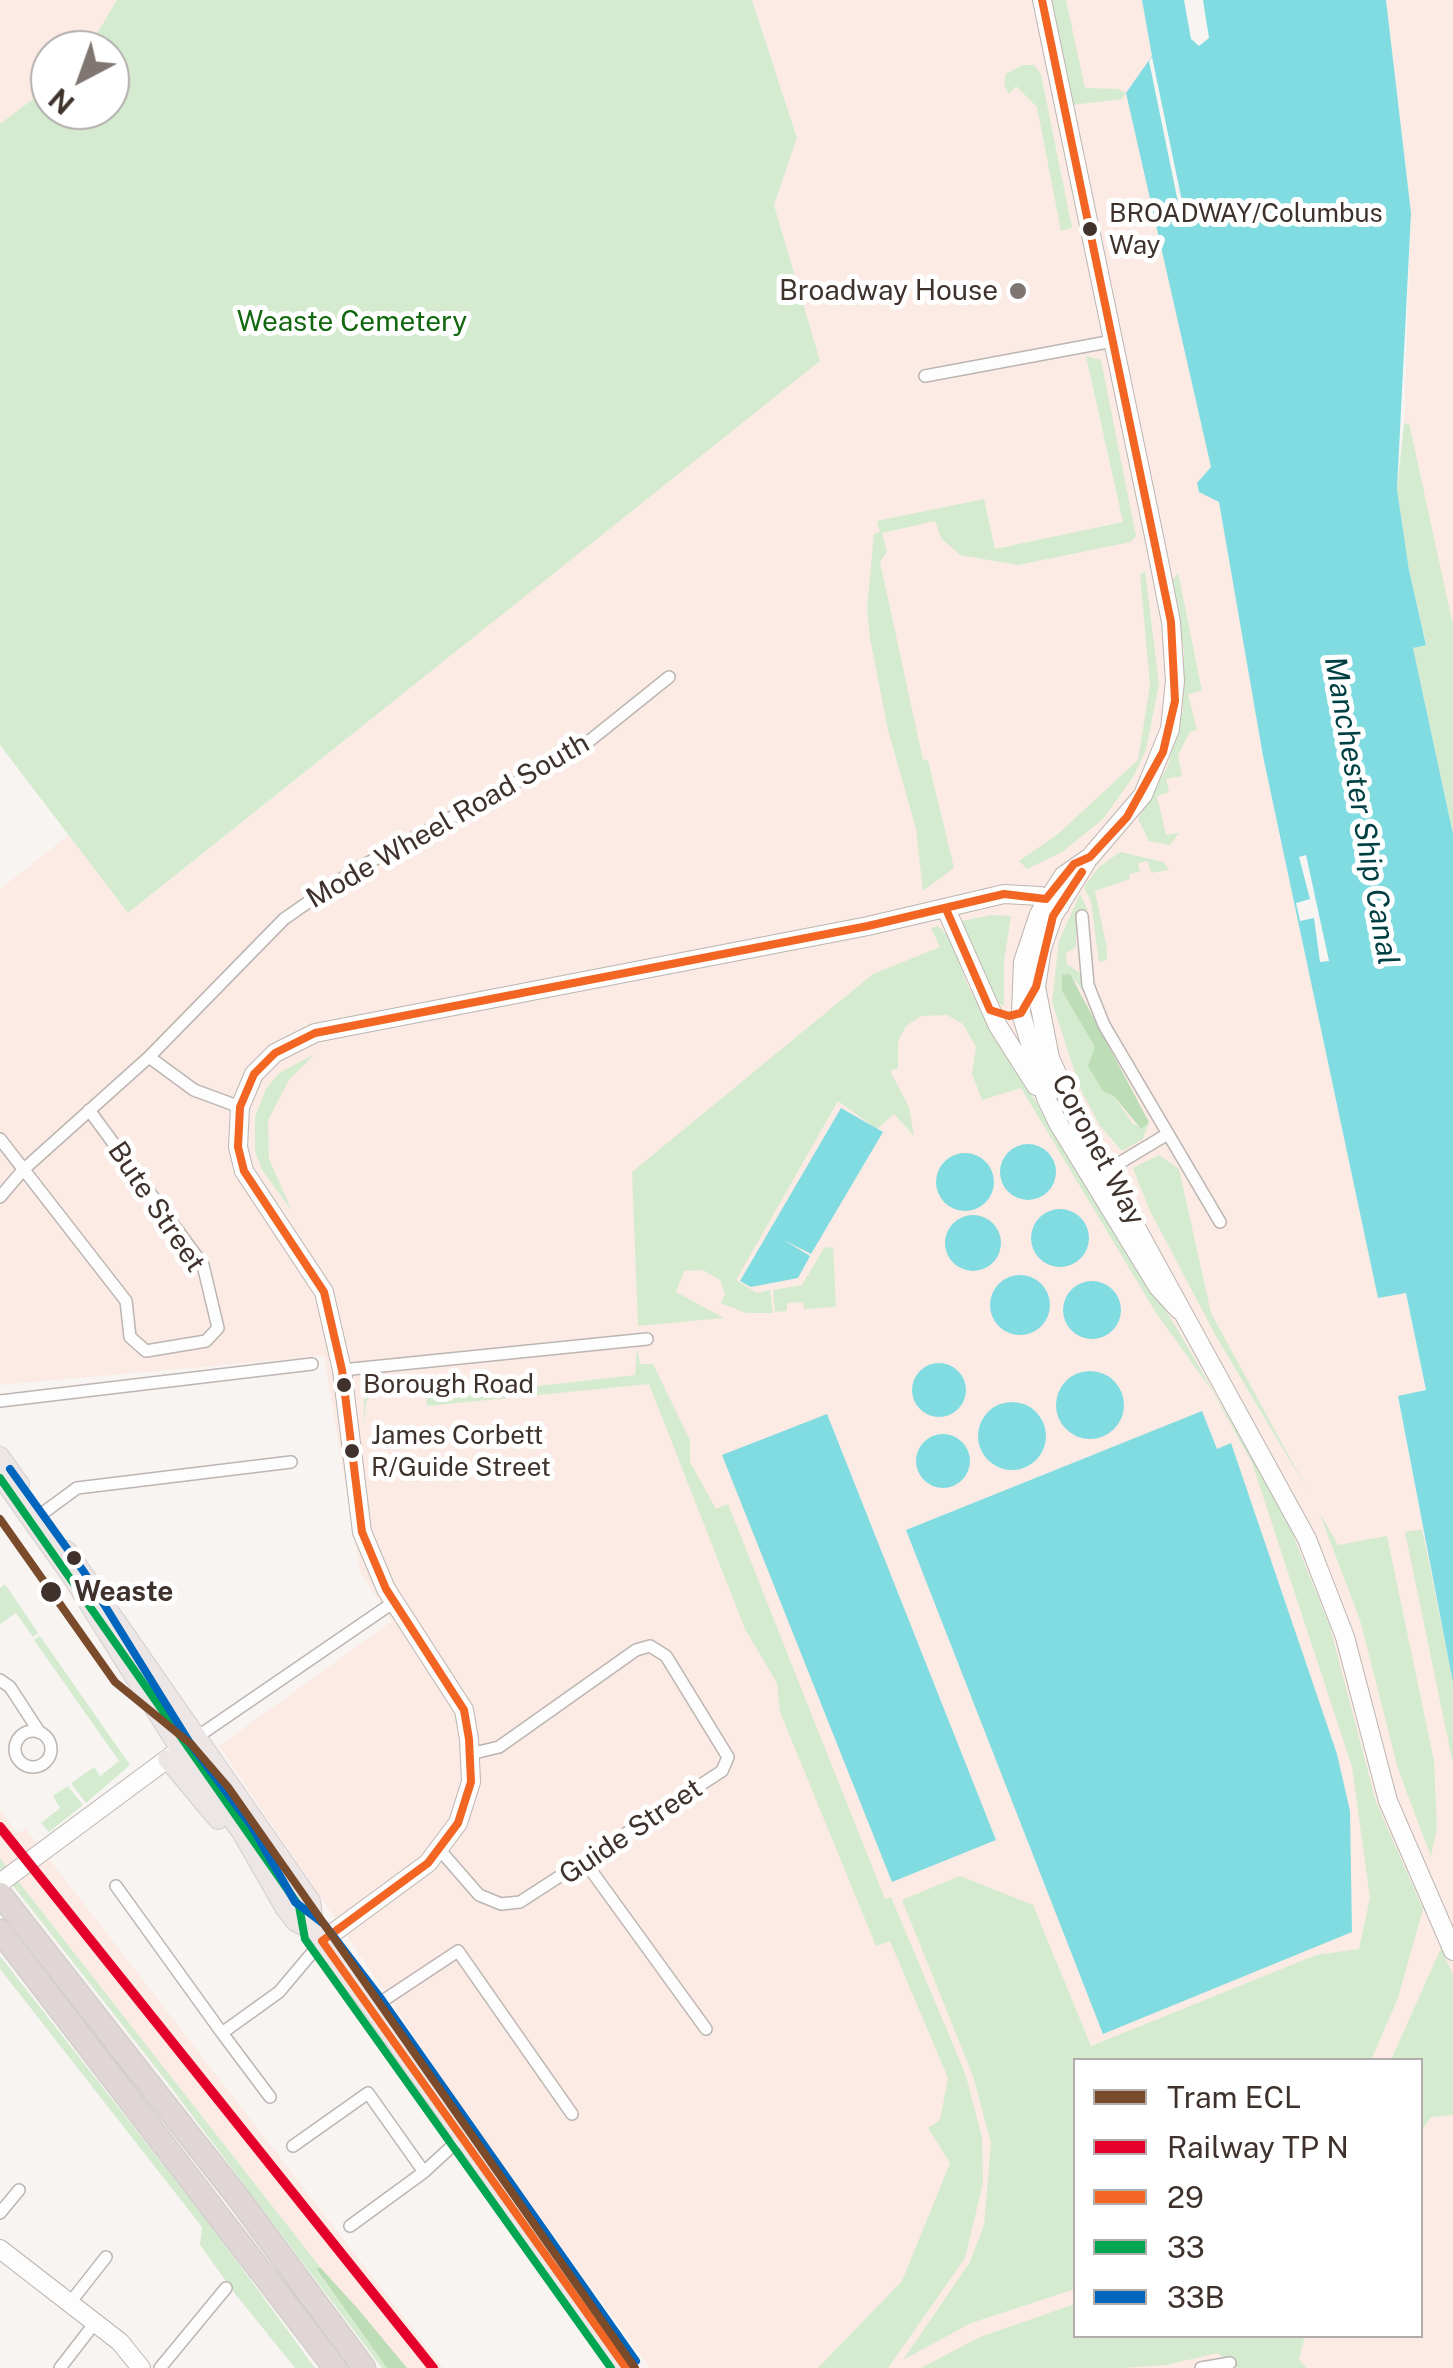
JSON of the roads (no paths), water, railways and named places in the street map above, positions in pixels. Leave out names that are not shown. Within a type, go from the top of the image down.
[{"type":"highway","points":[[0,1894],[228,2185],[364,2368]]},
{"type":"highway","points":[[0,1932],[334,2368]]},
{"type":"main road","points":[[0,1456],[173,1754],[290,1916],[319,1937],[372,2008],[626,2368]]},
{"type":"main road","points":[[0,1476],[37,1517],[198,1737],[310,1901],[319,1937]]},
{"type":"street","name":"Coronet Way","points":[[1042,0],[1170,622],[1175,702],[1163,752],[1142,795],[1090,857],[1074,864],[1023,962],[1021,1013],[1046,1098],[1168,1278],[1179,1310],[1290,1505],[1323,1574],[1345,1637],[1380,1778],[1453,1951]]},
{"type":"street","points":[[925,376],[1113,341]]},
{"type":"street","name":"Mode Wheel Road South","points":[[0,1197],[23,1170],[118,1086],[284,920],[353,871],[583,746],[669,678]]},
{"type":"street","points":[[222,2032],[279,1992],[319,1937],[428,1863],[458,1823],[471,1782],[464,1710],[394,1602],[362,1532],[342,1370],[324,1292],[244,1170],[238,1147],[240,1107],[250,1082],[267,1060],[315,1033],[946,909],[1004,894],[1053,902]]},
{"type":"street","name":"Coronet Way","points":[[1053,902],[1036,987],[1050,1058],[1100,1175]]},
{"type":"street","points":[[946,909],[990,1010],[1046,1098]]},
{"type":"street","points":[[1082,916],[1088,985],[1104,1024],[1166,1136],[1220,1222]]},
{"type":"street","points":[[990,1010],[1010,1016],[1021,1013],[1036,987]]},
{"type":"street","points":[[149,1056],[194,1090],[240,1107]]},
{"type":"street","name":"Bute Street","points":[[0,1139],[126,1301],[130,1337],[146,1351],[206,1342],[218,1328],[203,1265],[88,1110]]},
{"type":"street","points":[[1100,1175],[1166,1136]]},
{"type":"street","points":[[342,1370],[647,1339]]},
{"type":"street","points":[[0,1400],[312,1364]]},
{"type":"street","points":[[37,1517],[78,1488],[291,1462]]},
{"type":"street","points":[[0,1883],[44,1854],[173,1754],[394,1602]]},
{"type":"street","name":"Guide Street","points":[[439,1849],[479,1896],[501,1904],[520,1902],[722,1771],[728,1757],[666,1656],[650,1646],[636,1650],[498,1747],[470,1754]]},
{"type":"street","points":[[0,1680],[10,1687],[40,1733]]},
{"type":"street","points":[[585,1862],[706,2028]]},
{"type":"street","points":[[116,1886],[270,2097]]},
{"type":"street","points":[[372,2008],[458,1951],[572,2114]]},
{"type":"street","points":[[293,2146],[368,2093],[424,2172]]},
{"type":"street","points":[[350,2226],[424,2172],[463,2136]]},
{"type":"street","points":[[0,2214],[20,2190]]},
{"type":"street","points":[[2,2256],[120,2342],[142,2368]]},
{"type":"street","points":[[69,2304],[106,2258]]},
{"type":"street","points":[[160,2368],[226,2288]]},
{"type":"street","points":[[60,2368],[94,2324]]},
{"type":"street","points":[[1201,2368],[1230,2363]]},
{"type":"water","name":"Manchester Ship Canal","points":[[1142,0],[1184,0],[1191,39],[1199,46],[1209,38],[1203,0],[1386,0],[1411,213],[1397,489],[1409,570],[1426,645],[1413,648],[1453,834],[1453,1683],[1398,1396],[1426,1390],[1406,1293],[1378,1298],[1263,756],[1219,502],[1199,492],[1197,483],[1211,467],[1126,93],[1152,56]]},
{"type":"water","points":[[841,1108],[883,1132],[811,1254],[784,1240],[810,1256],[798,1278],[751,1287],[740,1281]]},
{"type":"water","points":[[1028,1144],[1048,1152],[1056,1172],[1048,1192],[1028,1200],[1008,1192],[1000,1172],[1008,1152]]},
{"type":"water","points":[[965,1153],[985,1162],[994,1182],[985,1202],[965,1211],[945,1202],[936,1182],[945,1162]]},
{"type":"water","points":[[1060,1209],[1080,1218],[1089,1238],[1080,1258],[1060,1267],[1040,1258],[1031,1238],[1040,1218]]},
{"type":"water","points":[[973,1215],[993,1223],[1001,1243],[993,1263],[973,1271],[953,1263],[945,1243],[953,1223]]},
{"type":"water","points":[[1020,1275],[1041,1284],[1050,1305],[1041,1326],[1020,1335],[999,1326],[990,1305],[999,1284]]},
{"type":"water","points":[[1092,1281],[1113,1289],[1121,1310],[1113,1331],[1092,1339],[1071,1331],[1063,1310],[1071,1289]]},
{"type":"water","points":[[939,1363],[958,1371],[966,1390],[958,1409],[939,1417],[920,1409],[912,1390],[920,1371]]},
{"type":"water","points":[[1090,1371],[1114,1381],[1124,1405],[1114,1429],[1090,1439],[1066,1429],[1056,1405],[1066,1381]]},
{"type":"water","points":[[1012,1402],[1036,1412],[1046,1436],[1036,1460],[1012,1470],[988,1460],[978,1436],[988,1412]]},
{"type":"water","points":[[1202,1411],[1217,1449],[1231,1443],[1337,1754],[1350,1811],[1352,1932],[1103,2034],[906,1530]]},
{"type":"water","points":[[827,1414],[996,1840],[892,1882],[722,1455]]},
{"type":"water","points":[[943,1434],[962,1442],[970,1461],[962,1480],[943,1488],[924,1480],[916,1461],[924,1442]]},
{"type":"tram line","name":"ECL","points":[[0,1519],[115,1682],[191,1744],[228,1787],[635,2368]]},
{"type":"place","name":"BROADWAY/Columbus Way","points":[[1090,229]]},
{"type":"place","name":"Broadway House","points":[[1018,291]]},
{"type":"place","name":"Borough Road","points":[[344,1385]]},
{"type":"place","name":"James Corbett R/Guide Street","points":[[352,1451]]},
{"type":"place","name":"Weaste","points":[[51,1592]]},
{"type":"park label","name":"Weaste Cemetery","points":[[352,322]]}]
